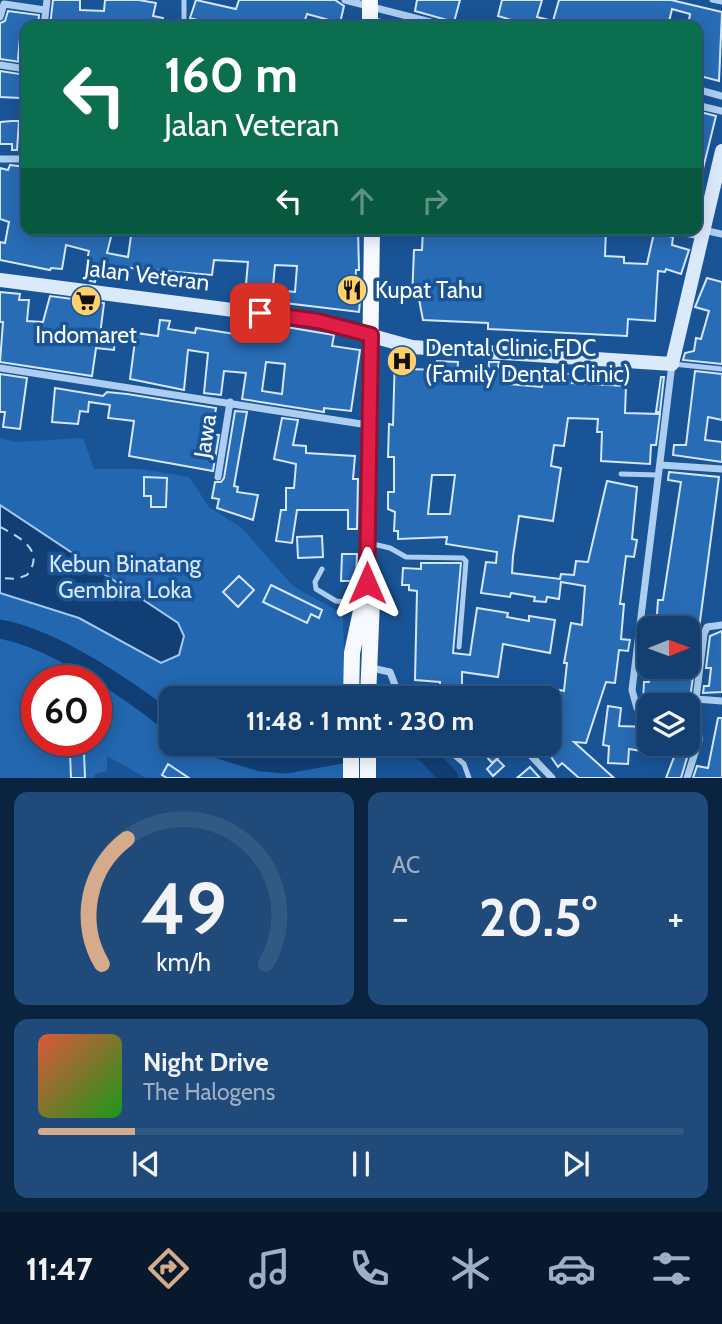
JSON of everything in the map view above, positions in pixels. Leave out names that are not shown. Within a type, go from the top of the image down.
[{"type":"main road","points":[[702,230],[722,150]]},
{"type":"main road","points":[[370,686],[374,668],[372,235]]},
{"type":"main road","points":[[672,364],[701,235]]},
{"type":"main road","name":"Jalan Veteran","points":[[0,279],[318,321],[412,347],[672,364]]},
{"type":"main road","points":[[351,686],[352,653],[367,583],[371,335]]},
{"type":"main road","points":[[646,363],[662,357],[677,340]]},
{"type":"main road","points":[[351,756],[351,778]]},
{"type":"main road","points":[[368,756],[368,778]]},
{"type":"street","points":[[44,21],[47,0]]},
{"type":"street","points":[[345,0],[370,13],[417,21]]},
{"type":"street","points":[[0,17],[4,4],[45,10]]},
{"type":"street","points":[[0,65],[21,68]]},
{"type":"street","points":[[702,91],[722,96]]},
{"type":"street","points":[[702,106],[722,111]]},
{"type":"street","points":[[0,159],[21,159]]},
{"type":"street","points":[[702,234],[722,234]]},
{"type":"street","points":[[637,708],[632,690],[672,364]]},
{"type":"street","points":[[0,368],[368,425]]},
{"type":"street","name":"Jawa","points":[[218,477],[230,402]]},
{"type":"street","points":[[660,465],[722,469]]},
{"type":"street","points":[[697,693],[704,634],[707,627],[722,625]]},
{"type":"street","points":[[374,668],[390,672],[396,686]]},
{"type":"street","points":[[700,699],[722,701]]},
{"type":"street","points":[[531,756],[552,778]]},
{"type":"street","points":[[687,778],[695,756]]},
{"type":"lane","points":[[184,0],[184,21]]},
{"type":"lane","points":[[712,0],[722,2]]},
{"type":"lane","points":[[672,364],[722,369]]},
{"type":"lane","points":[[621,474],[659,475]]},
{"type":"lane","points":[[373,544],[390,548],[406,557],[466,561],[459,647]]},
{"type":"lane","points":[[322,569],[315,582],[316,589],[336,601],[363,604]]},
{"type":"lane","points":[[455,756],[464,764],[469,778]]},
{"type":"green space","name":"Kebun Binatang Gembira Loka","points":[[0,438],[15,442],[83,438],[94,469],[140,469],[189,477],[209,507],[242,528],[293,586],[343,614],[345,686],[159,686],[159,756],[344,756],[344,778],[146,778],[107,756],[107,771],[95,774],[95,778],[0,778]]},
{"type":"shaded area","points":[[0,505],[178,623],[184,636],[179,655],[161,663],[79,618],[0,593]]},
{"type":"building","points":[[53,0],[80,0],[80,10],[104,11],[105,0],[139,0],[156,3],[153,16],[163,18],[162,21],[51,21]]},
{"type":"building","points":[[196,0],[236,9],[239,0],[335,0],[344,6],[340,21],[307,14],[305,21],[201,21],[190,18]]},
{"type":"building","points":[[417,0],[460,0],[454,21],[415,11]]},
{"type":"building","points":[[502,0],[542,0],[537,17],[553,21],[515,21],[498,16]]},
{"type":"building","points":[[559,0],[671,0],[722,12],[719,81],[702,77],[702,21],[690,21],[690,14],[672,9],[669,21],[553,21]]},
{"type":"building","points":[[8,11],[39,15],[38,21],[21,21],[18,59],[21,62],[0,59],[0,23],[5,21]]},
{"type":"building","points":[[0,71],[20,74],[20,98],[0,97]]},
{"type":"building","points":[[702,112],[716,116],[702,173]]},
{"type":"building","points":[[19,121],[17,150],[12,150],[12,144],[0,144],[0,122]]},
{"type":"building","points":[[10,165],[21,166],[21,235],[112,235],[107,253],[128,257],[131,235],[358,235],[359,270],[356,270],[355,288],[361,289],[359,312],[285,303],[286,291],[295,292],[297,266],[275,265],[273,286],[246,284],[248,262],[214,260],[212,275],[130,268],[128,280],[97,274],[95,282],[83,279],[89,251],[66,245],[62,269],[50,270],[0,260],[0,242],[5,243],[9,222],[0,219],[0,168],[8,170]]},
{"type":"building","points":[[423,235],[606,235],[605,256],[624,257],[624,263],[647,264],[654,235],[664,235],[673,237],[672,245],[689,250],[681,274],[666,269],[665,272],[658,271],[655,321],[628,319],[627,336],[488,329],[488,323],[423,320],[419,299],[412,299],[414,250],[422,250]]},
{"type":"building","points":[[707,278],[722,282],[722,364],[683,360],[685,353],[694,351],[696,338],[701,339],[709,311],[695,307]]},
{"type":"building","points":[[0,292],[20,294],[19,300],[29,300],[27,321],[43,322],[50,296],[104,303],[100,335],[115,336],[114,350],[96,348],[92,376],[0,362],[3,322],[0,322]]},
{"type":"building","points":[[160,320],[170,321],[168,329],[195,333],[196,328],[235,334],[236,327],[267,331],[268,324],[334,335],[332,346],[360,350],[351,411],[324,408],[324,412],[242,399],[246,373],[224,371],[221,395],[204,393],[208,353],[188,350],[184,390],[130,379],[136,333],[158,336]],"holes":[[[266,362],[285,364],[282,394],[262,391]]]},
{"type":"building","points":[[395,355],[410,356],[410,369],[436,370],[437,361],[458,362],[457,376],[488,379],[489,362],[499,362],[498,368],[510,369],[508,384],[542,387],[543,373],[573,374],[572,383],[626,386],[625,413],[660,414],[656,445],[651,445],[650,464],[601,461],[602,432],[597,432],[598,419],[568,418],[564,446],[554,445],[551,466],[561,468],[553,521],[519,516],[513,556],[512,573],[560,579],[561,574],[574,575],[576,561],[588,562],[607,481],[637,487],[632,539],[637,540],[634,557],[626,556],[620,604],[624,604],[621,639],[630,640],[628,651],[619,650],[615,683],[606,682],[586,743],[574,742],[614,778],[579,778],[562,763],[558,767],[550,756],[561,756],[561,690],[564,691],[567,663],[564,663],[571,623],[582,625],[585,586],[561,582],[559,599],[547,597],[546,602],[534,601],[535,597],[511,593],[510,597],[481,593],[486,562],[496,563],[497,552],[446,544],[447,537],[398,539],[398,531],[394,531],[395,512],[388,509],[388,492],[394,492],[394,457],[388,457],[389,424],[393,425]],"holes":[[[432,475],[455,475],[450,514],[428,514]]]},
{"type":"building","points":[[695,371],[722,374],[722,420],[708,417],[705,440],[722,442],[722,462],[673,455],[674,445],[686,445]]},
{"type":"building","points":[[0,374],[27,378],[20,429],[3,427],[5,412],[0,412]]},
{"type":"building","points":[[661,377],[664,377],[660,412],[656,412]]},
{"type":"building","points":[[55,388],[103,396],[107,392],[127,394],[216,408],[212,434],[219,435],[213,471],[129,456],[134,421],[108,418],[110,405],[89,402],[88,412],[80,411],[78,424],[52,422]]},
{"type":"building","points":[[235,411],[247,412],[234,486],[238,487],[237,492],[258,495],[253,520],[217,508],[219,499],[212,498],[215,482],[221,482],[224,478]]},
{"type":"building","points":[[282,418],[298,420],[293,445],[306,446],[306,453],[355,456],[353,479],[358,479],[357,529],[348,529],[348,510],[297,510],[292,543],[276,541],[281,510],[286,510],[286,488],[294,488],[296,464],[274,459]]},
{"type":"building","points":[[669,472],[719,477],[700,621],[700,616],[657,616],[658,600],[663,600],[681,482],[668,480]]},
{"type":"building","points":[[144,477],[167,478],[166,507],[151,507],[151,496],[144,496]]},
{"type":"building","points":[[322,536],[323,557],[298,558],[297,537]]},
{"type":"building","points":[[342,554],[357,554],[356,581],[341,581]]},
{"type":"building","points":[[421,563],[461,563],[453,653],[470,655],[477,608],[508,613],[507,617],[529,621],[529,616],[555,620],[550,653],[503,644],[498,677],[462,672],[462,686],[440,686],[440,682],[415,680],[417,591],[409,590],[409,585],[402,585],[403,568],[421,569]]},
{"type":"building","points":[[239,576],[254,590],[238,607],[223,592]]},
{"type":"building","points":[[271,585],[322,610],[319,618],[311,614],[307,623],[263,602]]},
{"type":"building","points":[[722,631],[722,692],[703,693],[704,686],[709,686],[711,668],[706,668],[710,636]]},
{"type":"building","points":[[649,679],[693,679],[691,693],[643,693],[644,682],[649,682]]},
{"type":"building","points":[[608,706],[621,708],[619,726],[637,727],[637,750],[629,749],[628,764],[608,763],[609,746],[603,745]]},
{"type":"building","points":[[718,718],[722,718],[722,778],[693,778],[697,766],[708,768]]},
{"type":"building","points":[[70,756],[84,756],[85,778],[71,778]]},
{"type":"building","points":[[486,756],[500,756],[492,763]]},
{"type":"building","points":[[674,756],[687,756],[681,778],[666,778]]},
{"type":"building","points":[[497,759],[504,766],[493,776],[487,769]]},
{"type":"building","points":[[168,764],[189,778],[167,778],[162,775]]},
{"type":"building","points":[[530,767],[540,778],[517,778]]},
{"type":"waterway","points":[[0,629],[21,634],[67,654],[113,681],[159,714]]},
{"type":"waterway","points":[[241,756],[261,762],[287,764],[331,756]]},
{"type":"waterway","points":[[429,756],[449,778]]},
{"type":"ferry route","points":[[0,527],[22,540],[34,559],[27,575],[16,579],[0,578]]},
{"type":"place","name":"Kupat Tahu","points":[[352,290]]},
{"type":"place","name":"Indomaret","points":[[86,301]]},
{"type":"place","name":"Dental Clinic FDC (Family Dental Clinic)","points":[[402,361]]},
{"type":"route","points":[[260,313],[318,321],[371,335],[368,383],[367,583]]}]
